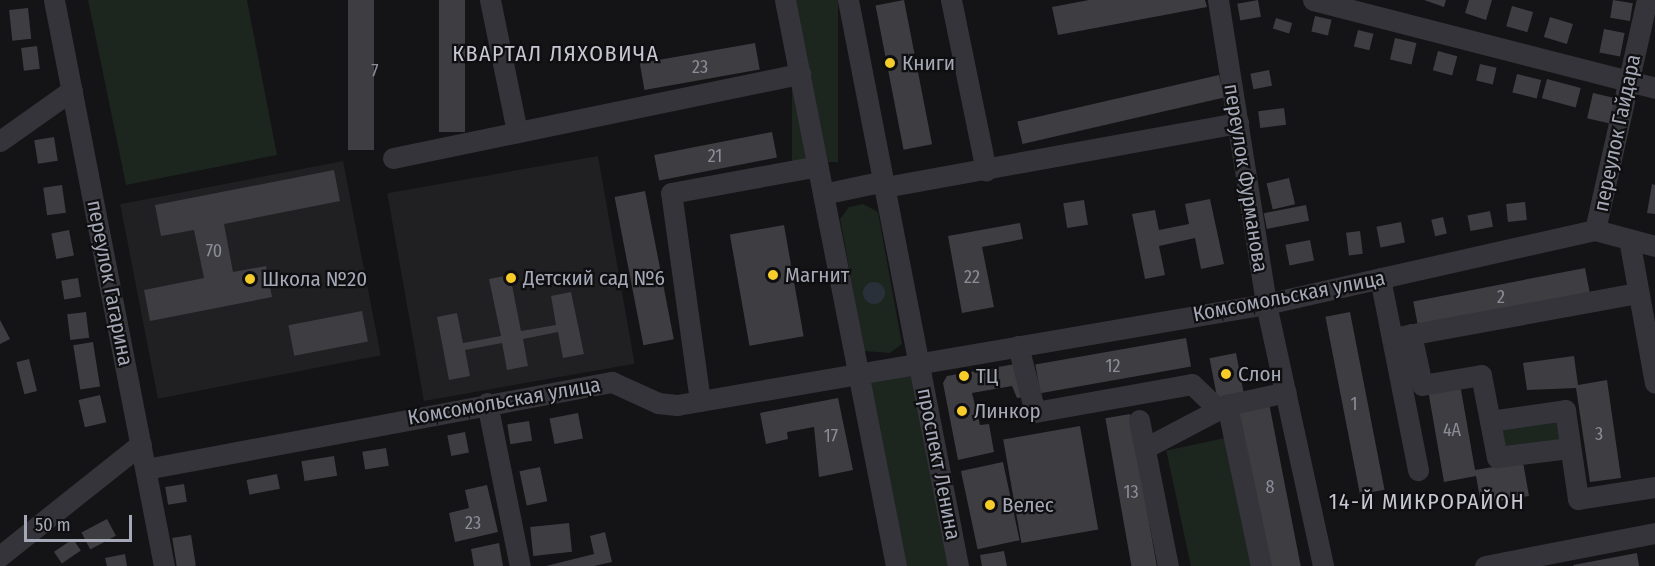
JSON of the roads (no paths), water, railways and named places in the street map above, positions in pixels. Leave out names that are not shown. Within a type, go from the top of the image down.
[{"type":"street","name":"переулок Гагарина","points":[[54,0],[164,566]]},
{"type":"street","points":[[490,0],[517,132]]},
{"type":"street","points":[[785,0],[896,566]]},
{"type":"street","name":"проспект Ленина","points":[[848,0],[958,566]]},
{"type":"street","points":[[951,0],[986,170]]},
{"type":"street","name":"переулок Фурманова","points":[[1218,0],[1266,304],[1323,566]]},
{"type":"street","points":[[1313,0],[1655,88]]},
{"type":"street","name":"переулок Гайдара","points":[[1595,230],[1647,0]]},
{"type":"street","points":[[393,158],[800,74]]},
{"type":"street","points":[[0,141],[72,90]]},
{"type":"street","points":[[824,195],[986,170],[1238,123]]},
{"type":"street","points":[[700,401],[671,194],[818,166]]},
{"type":"street","name":"Комсомольская улица","points":[[919,362],[1266,304],[1595,230],[1655,246]]},
{"type":"street","name":"переулок Гайдара","points":[[1629,239],[1638,293],[1651,342],[1655,383]]},
{"type":"street","points":[[1380,278],[1422,385],[1481,375],[1497,457],[1569,448]]},
{"type":"street","points":[[1401,336],[1638,293]]},
{"type":"street","points":[[1401,336],[1418,470]]},
{"type":"street","points":[[1018,346],[1035,412],[1192,384],[1223,407],[1261,566]]},
{"type":"street","name":"проспект Ленина","points":[[859,373],[919,362]]},
{"type":"street","name":"Комсомольская улица","points":[[146,469],[487,403],[612,382],[658,404],[700,401],[859,373]]},
{"type":"street","points":[[1145,448],[1223,407],[1286,392]]},
{"type":"street","points":[[487,403],[520,566]]},
{"type":"street","points":[[1490,421],[1565,411],[1578,499],[1655,487]]},
{"type":"street","points":[[1139,420],[1168,566]]},
{"type":"street","points":[[0,556],[141,444]]},
{"type":"street","points":[[1485,566],[1655,533]]},
{"type":"place","name":"Книги","points":[[890,63]]},
{"type":"place","name":"Магнит","points":[[773,275]]},
{"type":"place","name":"Детский сад №6","points":[[511,278]]},
{"type":"place","name":"Школа №20","points":[[250,279]]},
{"type":"place","name":"Слон","points":[[1226,374]]},
{"type":"place","name":"ТЦ","points":[[964,376]]},
{"type":"place","name":"Линкор","points":[[962,411]]},
{"type":"place","name":"Велес","points":[[990,505]]},
{"type":"district","name":"КВАРТАЛ ЛЯХОВИЧА","points":[[556,54]]},
{"type":"district","name":"14-Й МИКРОРАЙОН","points":[[1427,502]]}]
